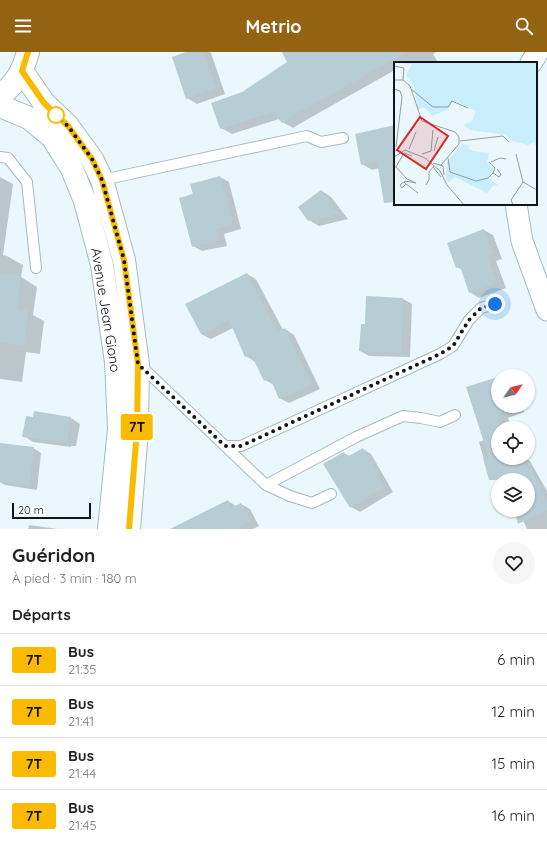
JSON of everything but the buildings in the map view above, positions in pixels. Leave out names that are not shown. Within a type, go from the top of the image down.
[{"type":"main road","points":[[0,95],[14,84],[25,61]]},
{"type":"main road","name":"Avenue Jean Giono","points":[[25,61],[44,103],[68,126],[92,159],[102,180],[124,260],[138,364],[137,430],[129,529]]},
{"type":"main road","name":"Avenue Jean Giono","points":[[0,106],[29,118],[52,137],[72,170],[85,201],[100,258],[116,362],[119,429],[109,529]]},
{"type":"street","points":[[532,62],[538,52]]},
{"type":"street","points":[[516,205],[522,241],[547,310]]},
{"type":"lane","points":[[102,180],[307,136],[321,142],[343,138]]},
{"type":"lane","points":[[0,157],[8,158],[27,182],[36,268]]},
{"type":"lane","points":[[225,446],[241,446],[440,354],[453,346],[469,320],[481,308],[495,304]]},
{"type":"lane","points":[[138,364],[266,485],[290,496],[312,503],[331,494]]},
{"type":"lane","points":[[266,485],[356,437],[403,416],[440,422],[455,415]]},
{"type":"bus line","name":"7T","points":[[28,52],[22,71],[44,103],[68,126],[92,159],[102,180],[124,260],[138,364],[137,430],[129,529]]},
{"type":"route","points":[[56,115],[68,126],[92,159],[102,180],[124,260],[138,364],[225,446],[241,446],[440,354],[453,346],[469,320],[481,308],[495,304]]}]
